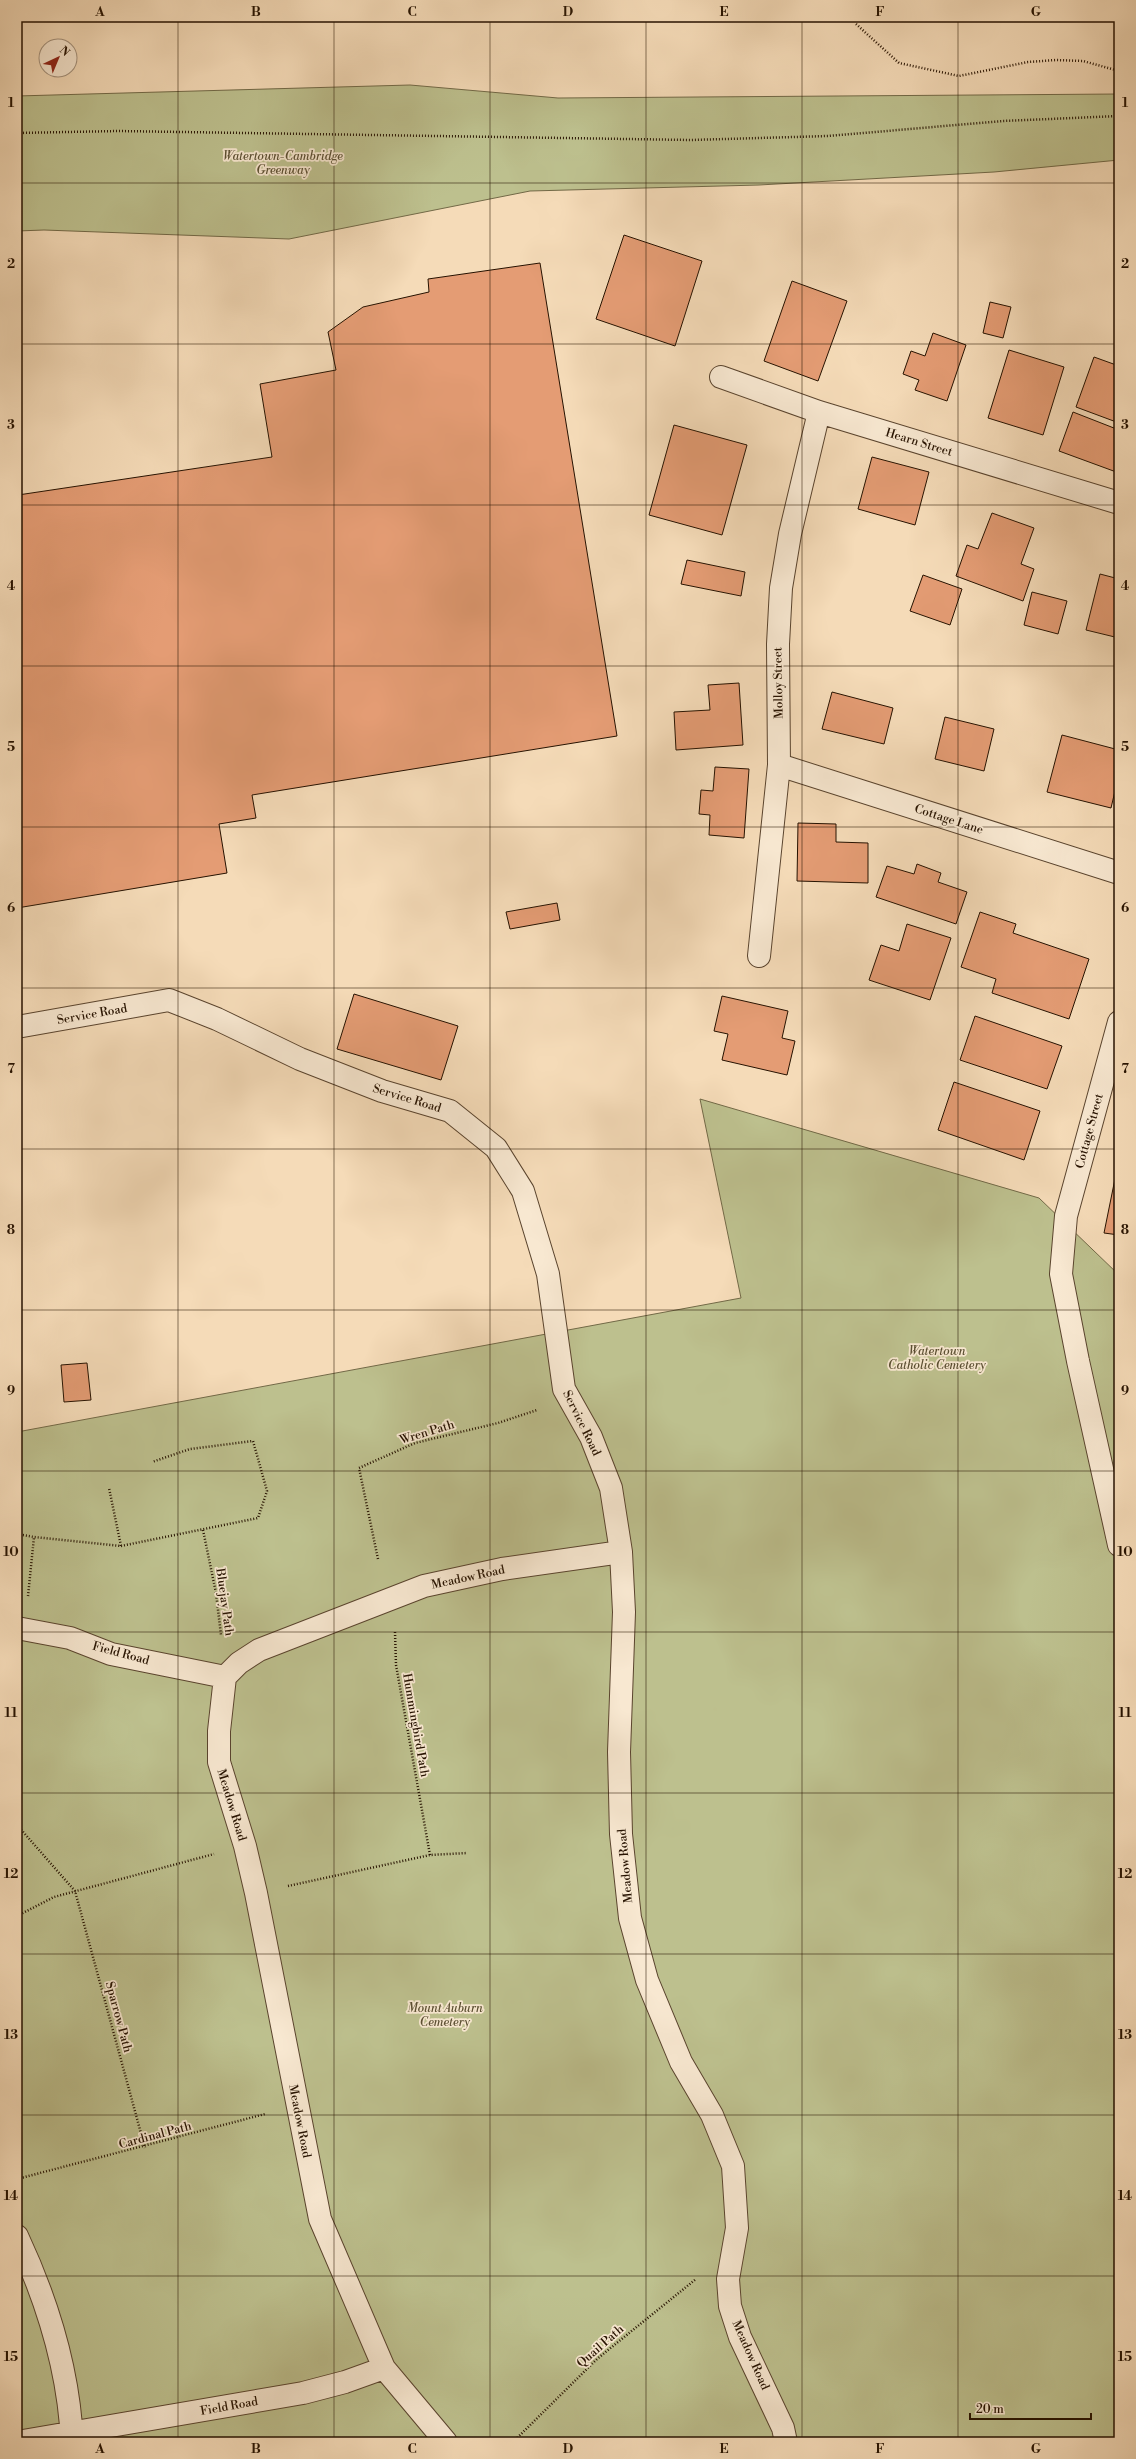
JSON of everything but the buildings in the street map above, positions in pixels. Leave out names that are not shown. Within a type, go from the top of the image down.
[{"type":"street","name":"Hearn Street","points":[[721,377],[819,412],[1119,503]]},
{"type":"street","name":"Molloy Street","points":[[758,956],[780,765],[778,644],[781,588],[790,534],[819,412]]},
{"type":"street","name":"Cottage Lane","points":[[780,765],[1119,873]]},
{"type":"street","name":"Service Road","points":[[17,1027],[168,1000],[217,1019],[300,1059],[382,1092],[450,1111],[496,1148],[523,1191],[548,1274],[564,1389],[591,1437],[611,1488],[621,1552]]},
{"type":"street","name":"Cottage Street","points":[[1119,1022],[1066,1216],[1061,1274],[1119,1545]]},
{"type":"street","name":"Meadow Road","points":[[446,2442],[384,2368],[320,2219],[296,2106],[256,1893],[245,1846],[218,1762],[219,1731],[225,1677],[239,1663],[259,1650],[424,1586],[502,1569],[621,1552],[624,1612],[620,1789],[621,1834],[630,1918],[646,1980],[681,2062],[712,2115],[733,2166],[737,2228],[728,2278],[730,2306],[740,2337],[784,2428],[786,2442]]},
{"type":"street","name":"Field Road","points":[[20,1628],[70,1638],[111,1654],[225,1677]]},
{"type":"street","points":[[17,2236],[51,2321],[72,2438]]},
{"type":"street","name":"Field Road","points":[[17,2442],[72,2438],[303,2393],[345,2382],[384,2368]]},
{"type":"path","points":[[856,24],[899,63],[959,76],[1028,62],[1056,60],[1083,61],[1119,71]]},
{"type":"path","points":[[17,133],[118,131],[691,140],[828,136],[1003,121],[1119,116]]},
{"type":"path","name":"Wren Path","points":[[378,1559],[359,1468],[415,1443],[498,1423],[569,1399]]},
{"type":"path","points":[[17,1534],[121,1546],[258,1518],[267,1491],[253,1441],[190,1449],[152,1462]]},
{"type":"path","points":[[109,1488],[121,1546]]},
{"type":"path","name":"Bluejay Path","points":[[203,1530],[216,1593],[225,1677]]},
{"type":"path","points":[[20,1628],[34,1537]]},
{"type":"path","name":"Hummingbird Path","points":[[393,1597],[396,1665],[430,1855]]},
{"type":"path","name":"Sparrow Path","points":[[17,1825],[76,1891],[145,2148]]},
{"type":"path","points":[[17,1916],[54,1897],[245,1846]]},
{"type":"path","points":[[256,1893],[430,1855],[467,1853]]},
{"type":"path","name":"Cardinal Path","points":[[17,2179],[145,2148],[296,2106]]},
{"type":"path","name":"Quail Path","points":[[513,2442],[597,2359],[699,2276]]},
{"type":"green space","name":"Watertown-Cambridge Greenway","points":[[410,85],[558,98],[1119,94],[1119,160],[994,172],[759,185],[530,191],[289,239],[44,230],[17,231],[17,96]]},
{"type":"green space","name":"Mount Auburn Cemetery","points":[[700,1099],[1039,1198],[1119,1275],[1119,2442],[17,2442],[17,1432],[741,1298]]},
{"type":"park label","name":"Watertown Catholic Cemetery","points":[[937,1358]]}]
